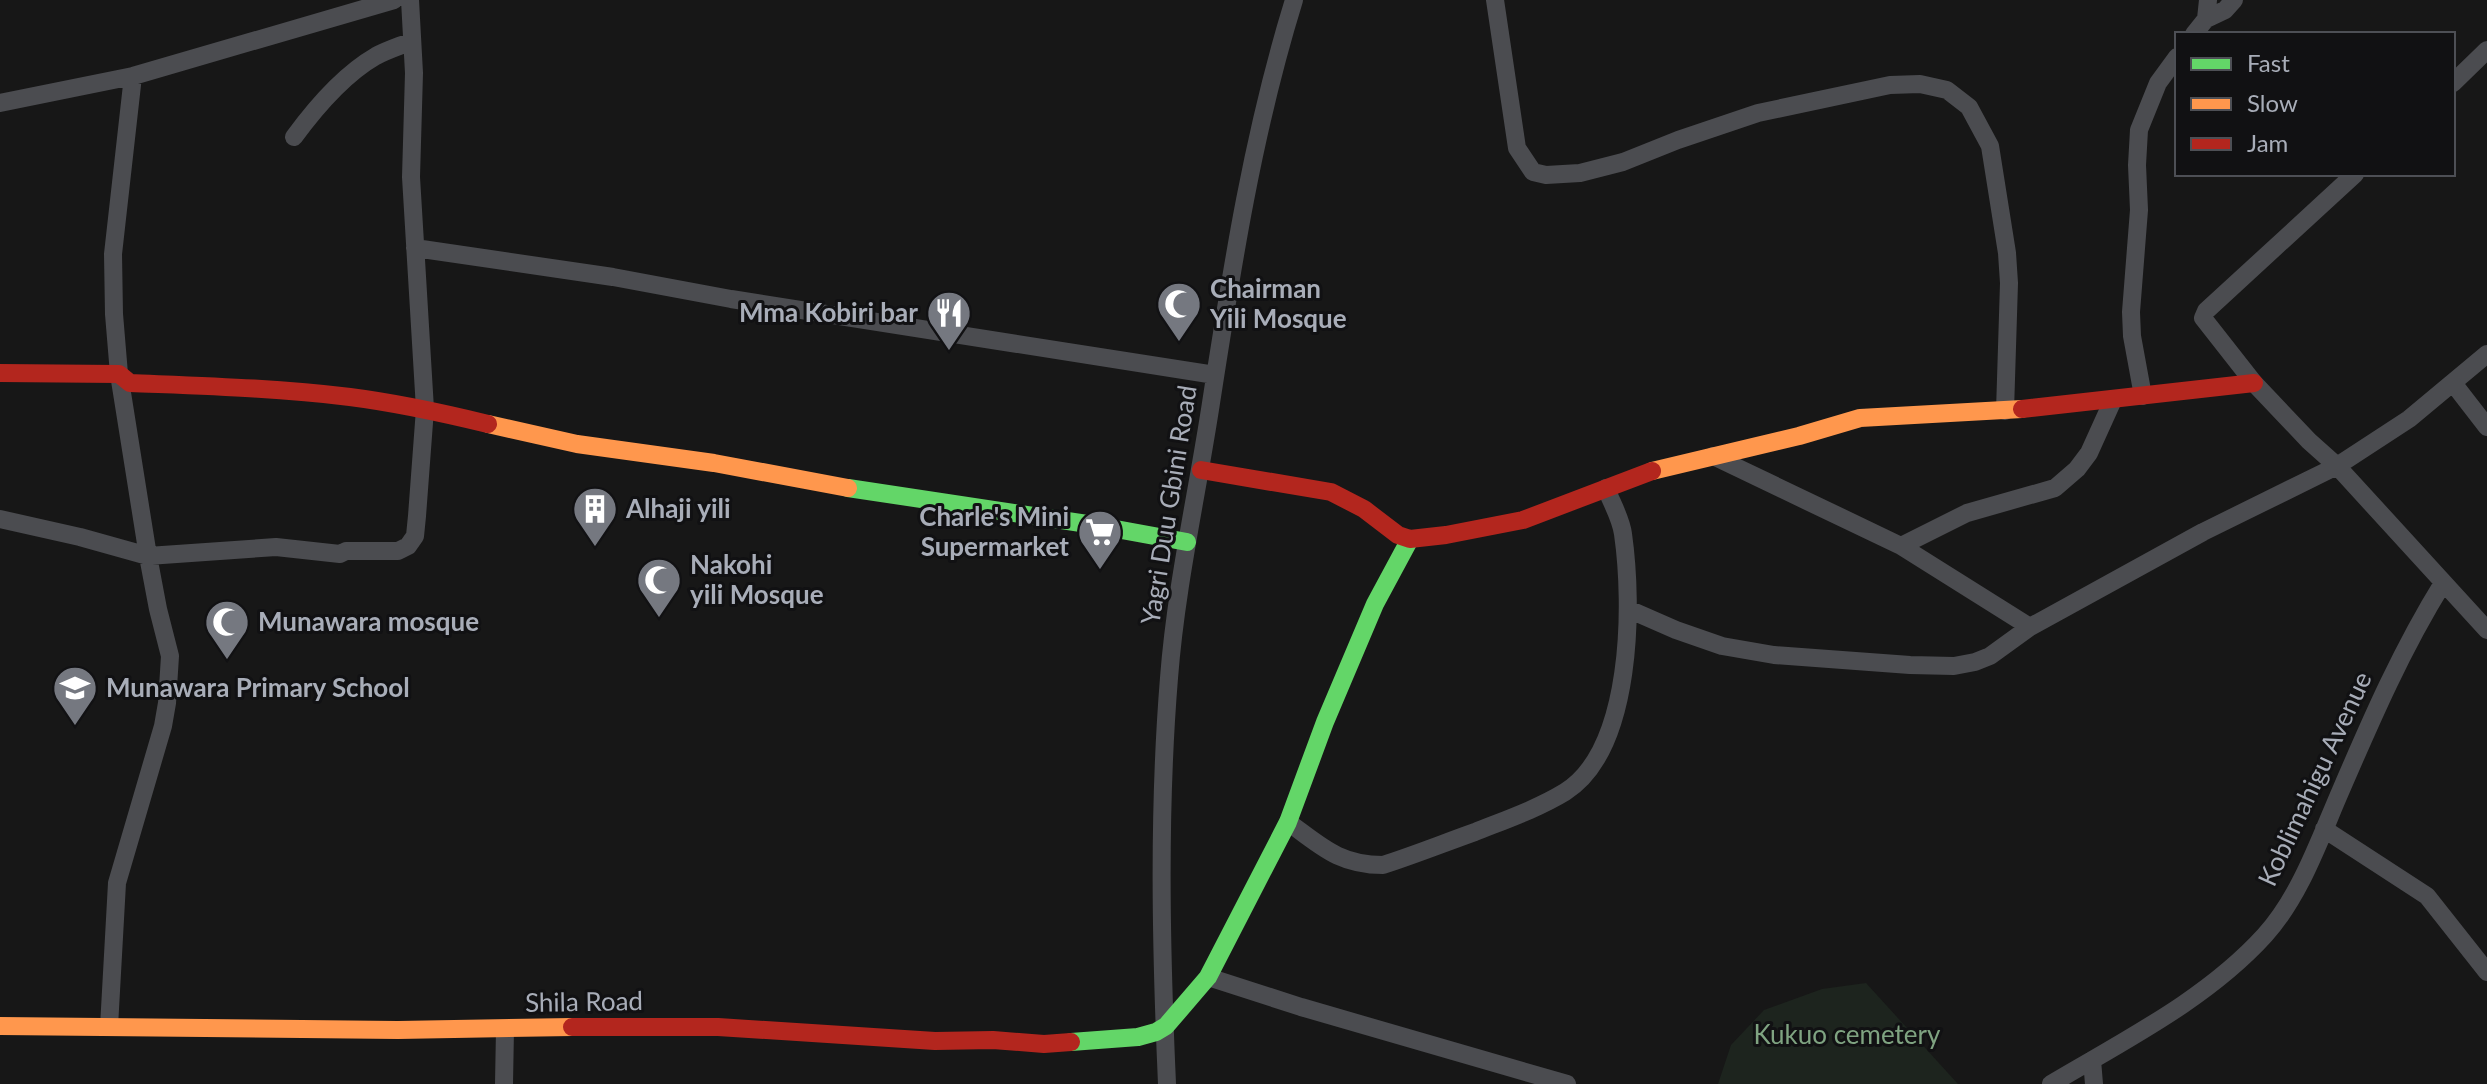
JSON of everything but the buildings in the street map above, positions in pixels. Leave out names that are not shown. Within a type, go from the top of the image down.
[{"type":"street","points":[[0,103],[133,76],[394,0]]},
{"type":"street","points":[[0,519],[148,556],[276,547],[340,554],[346,551],[398,551],[408,546],[415,536],[425,409],[411,177],[414,73],[410,0]]},
{"type":"street","name":"Yagri Duu Gbini Road","points":[[1167,1084],[1161,907],[1169,677],[1227,293],[1257,133],[1294,0]]},
{"type":"street","points":[[1495,0],[1517,148],[1533,172],[1546,175],[1580,173],[1623,162],[1758,113],[1890,85],[1920,84],[1947,90],[1969,107],[1990,146],[2007,253],[2009,316],[2005,411]]},
{"type":"street","points":[[2195,32],[2207,10],[2225,10],[2234,0]]},
{"type":"street","points":[[294,137],[320,103],[350,77],[375,57],[412,41]]},
{"type":"street","points":[[2455,81],[2487,50]]},
{"type":"street","points":[[2143,396],[2132,336],[2131,312],[2139,210],[2139,130],[2158,83],[2175,60]]},
{"type":"street","points":[[109,1027],[117,883],[163,726],[170,656],[148,556],[119,374],[113,254],[133,76]]},
{"type":"street","points":[[2353,176],[2203,318],[2254,383],[2337,466],[2487,630]]},
{"type":"street","points":[[415,248],[613,277],[731,299],[1215,375]]},
{"type":"street","points":[[1628,609],[1722,646],[1774,655],[1910,665],[1954,666],[1975,662],[1990,656],[2030,627],[2203,532],[2337,466],[2409,419],[2487,354]]},
{"type":"street","points":[[0,373],[119,374],[130,383],[248,388],[350,397],[425,409],[577,444],[714,463],[866,491],[1187,542]]},
{"type":"street","points":[[1201,470],[1331,492],[1364,509],[1398,535],[1410,539],[1523,520],[1661,468],[1799,436],[1860,418],[2005,411],[2254,383]]},
{"type":"street","points":[[2453,383],[2487,427]]},
{"type":"street","points":[[1901,546],[1967,513],[2055,488],[2077,469],[2089,453],[2113,400]]},
{"type":"street","points":[[1713,456],[1901,546],[2030,627]]},
{"type":"street","points":[[1288,822],[1331,854],[1360,865],[1383,865],[1516,816],[1567,791],[1590,768],[1606,736],[1623,677],[1628,609],[1623,530],[1606,488]]},
{"type":"street","points":[[1166,1026],[1208,977],[1268,864],[1288,822],[1325,722],[1375,604],[1410,539]]},
{"type":"street","name":"Koblimahigu Avenue","points":[[2051,1084],[2192,997],[2267,933],[2284,909],[2324,829],[2414,629],[2443,583]]},
{"type":"street","points":[[2324,829],[2427,896],[2487,972]]},
{"type":"street","points":[[1208,977],[1567,1084]]},
{"type":"street","name":"Shila Road","points":[[0,1026],[398,1030],[718,1027],[851,1037],[1044,1044],[1138,1037],[1166,1026]]},
{"type":"street","points":[[504,1084],[505,1029]]},
{"type":"street","points":[[2092,1060],[2094,1084]]},
{"type":"green space","name":"Kukuo cemetery","points":[[1866,983],[1958,1084],[1718,1084],[1731,1045],[1764,1010],[1822,989]]},
{"type":"traffic: fast","points":[[848,488],[1187,542]]},
{"type":"traffic: fast","points":[[1071,1042],[1138,1037],[1156,1032],[1166,1026],[1208,977],[1288,822],[1325,722],[1375,604],[1410,539]]},
{"type":"traffic: slow","points":[[1652,471],[1860,418],[2022,409]]},
{"type":"traffic: slow","points":[[488,424],[577,444],[714,463],[848,488]]},
{"type":"traffic: slow","points":[[0,1026],[398,1030],[572,1027]]},
{"type":"traffic: jam","points":[[0,373],[119,374],[130,383],[323,394],[402,405],[488,424]]},
{"type":"traffic: jam","points":[[2022,409],[2254,383]]},
{"type":"traffic: jam","points":[[1201,470],[1331,492],[1364,509],[1398,535],[1410,539],[1523,520],[1652,471]]},
{"type":"traffic: jam","points":[[572,1027],[718,1027],[935,1041],[1071,1042]]},
{"type":"place","name":"Chairman Yili Mosque","points":[[1179,343]]},
{"type":"place","name":"Mma Kobiri bar","points":[[949,352]]},
{"type":"place","name":"Alhaji yili","points":[[595,548]]},
{"type":"place","name":"Charle's Mini Supermarket","points":[[1100,571]]},
{"type":"place","name":"Nakohi yili Mosque","points":[[659,619]]},
{"type":"place","name":"Munawara mosque","points":[[227,661]]},
{"type":"place","name":"Munawara Primary School","points":[[75,727]]}]
